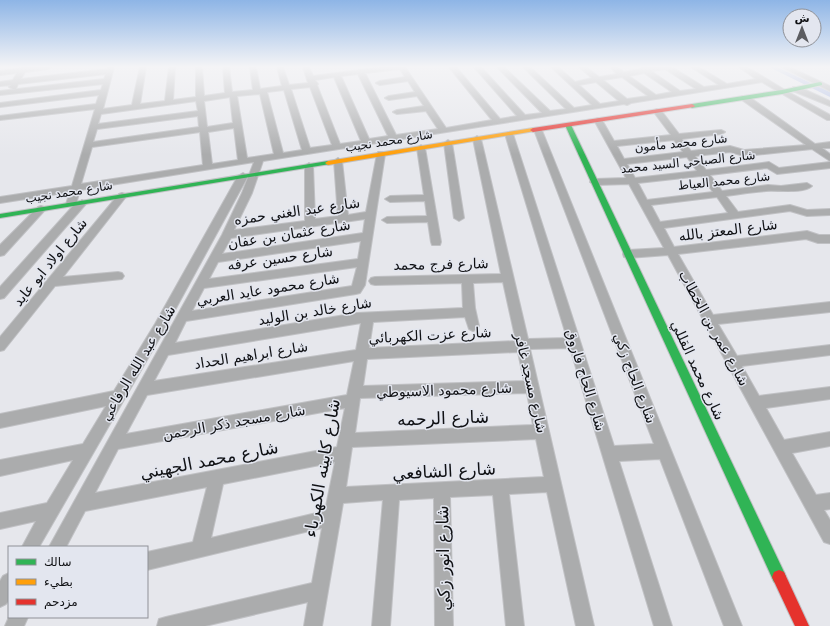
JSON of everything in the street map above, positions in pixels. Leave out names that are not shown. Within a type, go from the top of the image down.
[{"type":"street","points":[[1,106],[7,96]]},
{"type":"street","points":[[1,106],[73,96]]},
{"type":"street","points":[[71,204],[103,96]]},
{"type":"street","points":[[136,107],[138,96]]},
{"type":"street","points":[[169,103],[170,96]]},
{"type":"street","points":[[0,118],[136,107],[222,96]]},
{"type":"street","points":[[231,96],[238,125],[243,161]]},
{"type":"street","points":[[262,96],[279,155]]},
{"type":"street","points":[[290,96],[308,151]]},
{"type":"street","points":[[318,96],[337,146]]},
{"type":"street","points":[[345,96],[366,142]]},
{"type":"street","points":[[373,96],[393,138]]},
{"type":"street","points":[[389,98],[402,96]]},
{"type":"street","points":[[420,96],[443,130]]},
{"type":"street","points":[[476,96],[498,122]]},
{"type":"street","points":[[503,96],[522,118]]},
{"type":"street","points":[[530,96],[548,114]]},
{"type":"street","points":[[557,96],[573,111]]},
{"type":"street","points":[[587,96],[599,107]]},
{"type":"street","points":[[618,96],[627,103]]},
{"type":"street","name":"شارع محمد نجيب","points":[[0,200],[208,166],[666,96]]},
{"type":"street","points":[[707,96],[713,102]]},
{"type":"street","name":"شارع محمد نجيب","points":[[0,216],[448,143],[756,96]]},
{"type":"street","points":[[790,96],[830,118]]},
{"type":"street","points":[[813,96],[830,104]]},
{"type":"street","points":[[745,98],[830,158]]},
{"type":"street","points":[[200,99],[208,166]]},
{"type":"street","points":[[397,112],[428,108]]},
{"type":"street","points":[[657,111],[735,215]]},
{"type":"street","points":[[94,127],[202,113]]},
{"type":"street","name":"شارع عمر بن الخطاب","points":[[598,120],[830,536]]},
{"type":"street","points":[[88,145],[238,125]]},
{"type":"street","name":"شارع محمد القللي","points":[[568,125],[802,626]]},
{"type":"street","name":"شارع الحاج زكي","points":[[538,130],[733,626]]},
{"type":"street","points":[[611,144],[721,132]]},
{"type":"street","name":"شارع الحاج فاروق","points":[[509,134],[663,626]]},
{"type":"street","name":"شارع مسجد غافر","points":[[477,139],[585,626]]},
{"type":"street","points":[[448,143],[459,218]]},
{"type":"street","name":"شارع محمد مأمون","points":[[622,162],[731,148],[741,153],[830,145]]},
{"type":"street","points":[[421,148],[436,242]]},
{"type":"street","points":[[757,152],[770,165]]},
{"type":"street","points":[[363,262],[381,154]]},
{"type":"street","points":[[249,175],[260,158]]},
{"type":"street","points":[[338,161],[342,219]]},
{"type":"street","name":"شارع الصباحي السيد محمد","points":[[595,182],[632,181],[770,165],[777,171],[830,165]]},
{"type":"street","points":[[309,166],[310,224]]},
{"type":"street","name":"شارع عبد الله الرفاعي","points":[[58,546],[166,350],[227,235],[249,175]]},
{"type":"street","name":"شارع عبد الله الرفاعي","points":[[31,546],[249,175]]},
{"type":"street","name":"شارع محمد العياط","points":[[644,203],[768,188],[781,189],[808,186]]},
{"type":"street","name":"شارع اولاد ابو عايد","points":[[0,346],[122,196]]},
{"type":"street","points":[[390,199],[429,198]]},
{"type":"street","points":[[2,291],[82,202]]},
{"type":"street","points":[[657,226],[790,208],[807,213],[830,212]]},
{"type":"street","points":[[0,252],[41,209]]},
{"type":"street","name":"شارع عبد الغني حمزه","points":[[227,235],[371,215]]},
{"type":"street","points":[[388,220],[432,219]]},
{"type":"street","name":"شارع المعتز بالله","points":[[628,254],[671,251],[807,235],[818,239],[830,239]]},
{"type":"street","name":"شارع عثمان بن عفان","points":[[214,259],[368,236]]},
{"type":"street","name":"شارع حسين عرفه","points":[[201,284],[363,262]]},
{"type":"street","name":"شارع محمود عايد العربي","points":[[183,317],[350,292],[356,290],[359,285],[363,262]]},
{"type":"street","points":[[52,282],[118,276]]},
{"type":"street","name":"شارع فرج محمد","points":[[375,281],[508,278]]},
{"type":"street","points":[[467,279],[473,326]]},
{"type":"street","points":[[710,320],[830,307]]},
{"type":"street","name":"شارع خالد بن الوليد","points":[[166,350],[368,317],[462,313],[470,310]]},
{"type":"street","name":"شارع كابينه الكهرباء","points":[[313,626],[368,317]]},
{"type":"street","name":"شارع عزت الكهربائي","points":[[362,354],[574,343]]},
{"type":"street","points":[[733,362],[830,350]]},
{"type":"street","name":"شارع ابراهيم الحداد","points":[[144,389],[362,354]]},
{"type":"street","name":"شارع محمود الاسيوطي","points":[[354,396],[532,387]]},
{"type":"street","points":[[755,402],[830,393]]},
{"type":"street","name":"شارع مسجد ذكر الرحمن","points":[[114,443],[354,396]]},
{"type":"street","points":[[0,421],[117,397]]},
{"type":"street","name":"شارع الرحمه","points":[[345,446],[542,432]]},
{"type":"street","points":[[780,448],[830,439]]},
{"type":"street","name":"شارع محمد الجهيني","points":[[81,504],[217,478],[345,446]]},
{"type":"street","points":[[0,468],[87,450]]},
{"type":"street","points":[[609,454],[664,451]]},
{"type":"street","points":[[200,549],[217,478]]},
{"type":"street","name":"شارع الشافعي","points":[[336,495],[553,484]]},
{"type":"street","points":[[500,486],[515,626]]},
{"type":"street","name":"شارع انور زكي","points":[[442,490],[444,626]]},
{"type":"street","points":[[381,626],[392,492]]},
{"type":"street","points":[[812,504],[830,501]]},
{"type":"street","points":[[0,521],[51,510]]},
{"type":"street","points":[[148,560],[332,518]]},
{"type":"street","points":[[0,598],[8,584]]},
{"type":"street","points":[[166,626],[320,590]]},
{"type":"traffic: fast","points":[[692,106],[755,96]]},
{"type":"traffic: fast","points":[[568,125],[779,577]]},
{"type":"traffic: fast","points":[[0,216],[328,163]]},
{"type":"traffic: slow","points":[[328,163],[533,130]]},
{"type":"traffic: jam","points":[[533,130],[692,106]]},
{"type":"traffic: jam","points":[[779,577],[802,626]]}]
